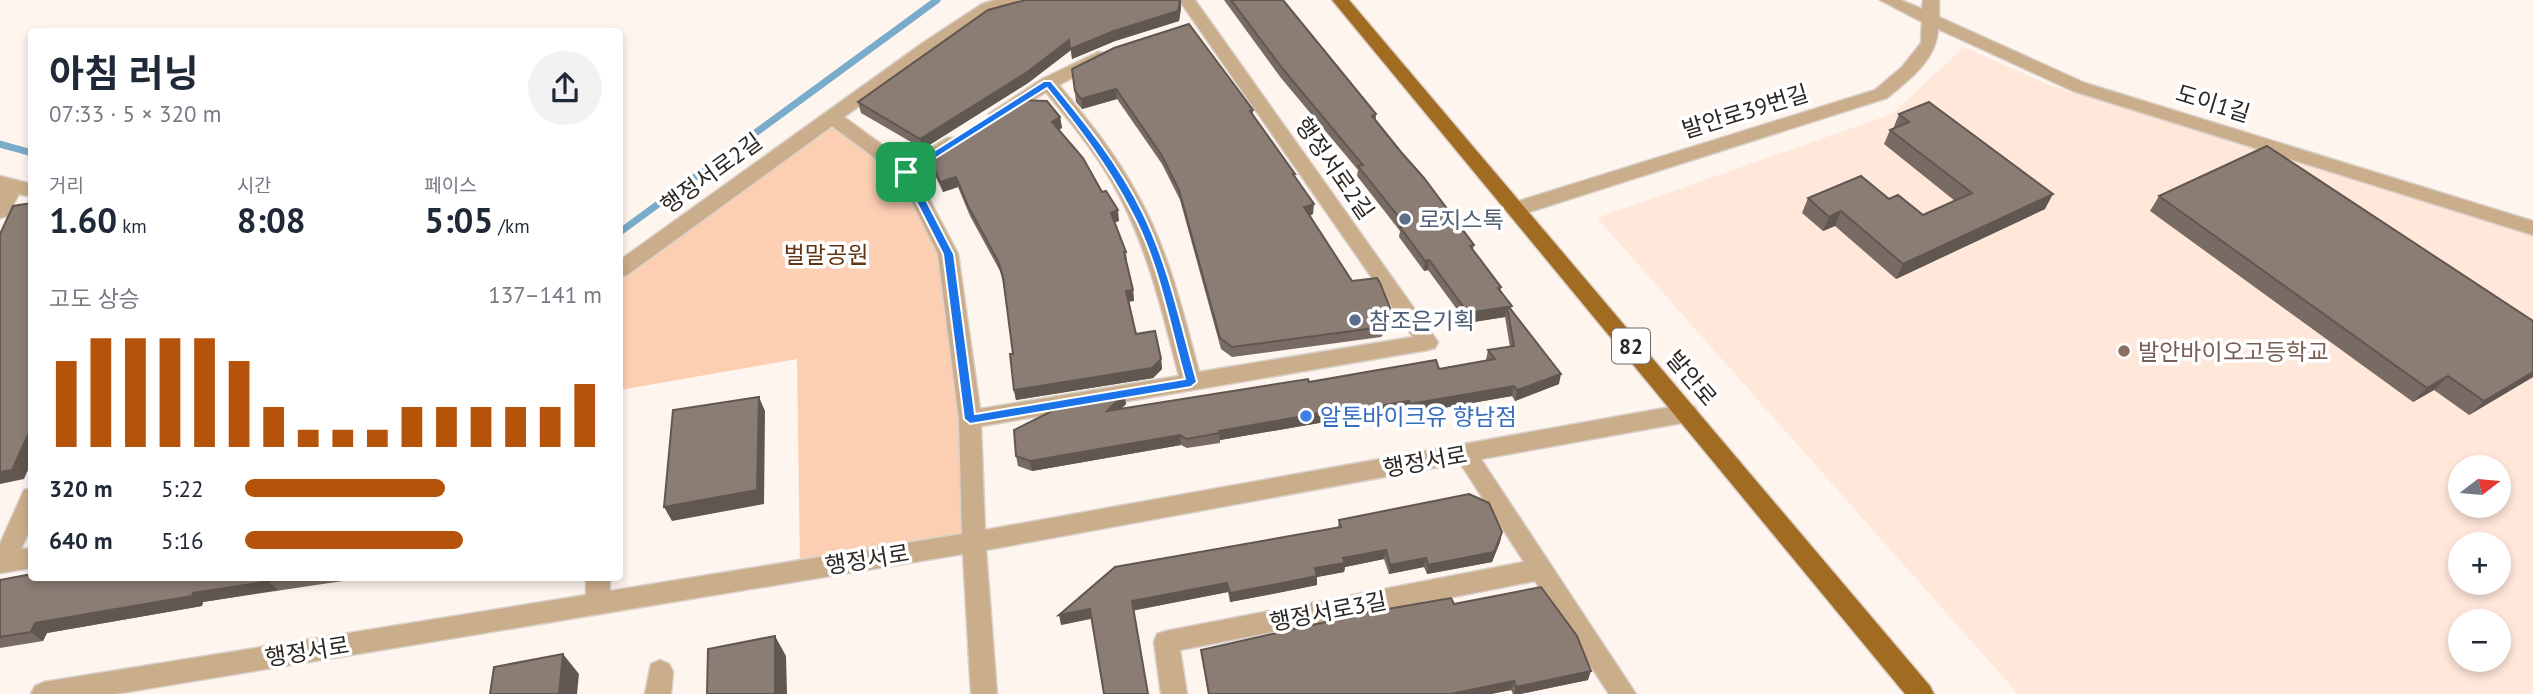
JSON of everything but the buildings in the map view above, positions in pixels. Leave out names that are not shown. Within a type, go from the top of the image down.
[{"type":"main road","name":"발안로","points":[[1340,0],[1921,694]]},
{"type":"street","name":"행정서로2길","points":[[623,268],[930,46],[988,8],[1011,0]]},
{"type":"street","name":"행정서로2길","points":[[1187,0],[1196,24],[1428,342],[1191,382]]},
{"type":"street","name":"도이1길","points":[[1888,0],[2079,87],[2533,228]]},
{"type":"street","name":"발안로39번길","points":[[1516,209],[1881,94],[1908,71],[1928,44],[1931,0]]},
{"type":"street","points":[[988,120],[1048,83],[1116,49]]},
{"type":"street","points":[[970,419],[1191,382],[1158,262],[1137,212],[1091,135],[1048,83]]},
{"type":"street","points":[[832,117],[906,172],[948,254],[970,419],[974,542],[984,694]]},
{"type":"street","points":[[906,172],[965,135]]},
{"type":"street","points":[[0,211],[15,186]]},
{"type":"street","name":"행정서로","points":[[44,694],[974,542],[1687,413]]},
{"type":"street","points":[[1465,453],[1623,694]]},
{"type":"street","points":[[2,563],[28,506]]},
{"type":"street","points":[[2,563],[28,559]]},
{"type":"street","name":"행정서로3길","points":[[1174,694],[1166,642],[1542,569]]},
{"type":"street","points":[[598,581],[598,604]]},
{"type":"shaded area","name":"발안바이오고등학교","points":[[1964,47],[2049,85],[2533,234],[2533,694],[2018,694],[1597,218],[1892,114]]},
{"type":"green space","name":"벌말공원","points":[[832,117],[906,172],[948,254],[974,542],[800,570],[797,359],[623,389],[623,268]]},
{"type":"waterway","points":[[623,230],[937,0]]},
{"type":"waterway","points":[[0,144],[28,152]]},
{"type":"place","name":"로지스톡","points":[[1405,219]]},
{"type":"place","name":"참조은기획","points":[[1355,320]]},
{"type":"place","name":"발안바이오고등학교","points":[[2124,351]]},
{"type":"place","name":"알톤바이크유 향남점","points":[[1306,416]]},
{"type":"route","points":[[1048,83],[1091,135],[1137,212],[1158,262],[1191,382],[970,419],[948,254],[906,172],[1048,83]]}]
